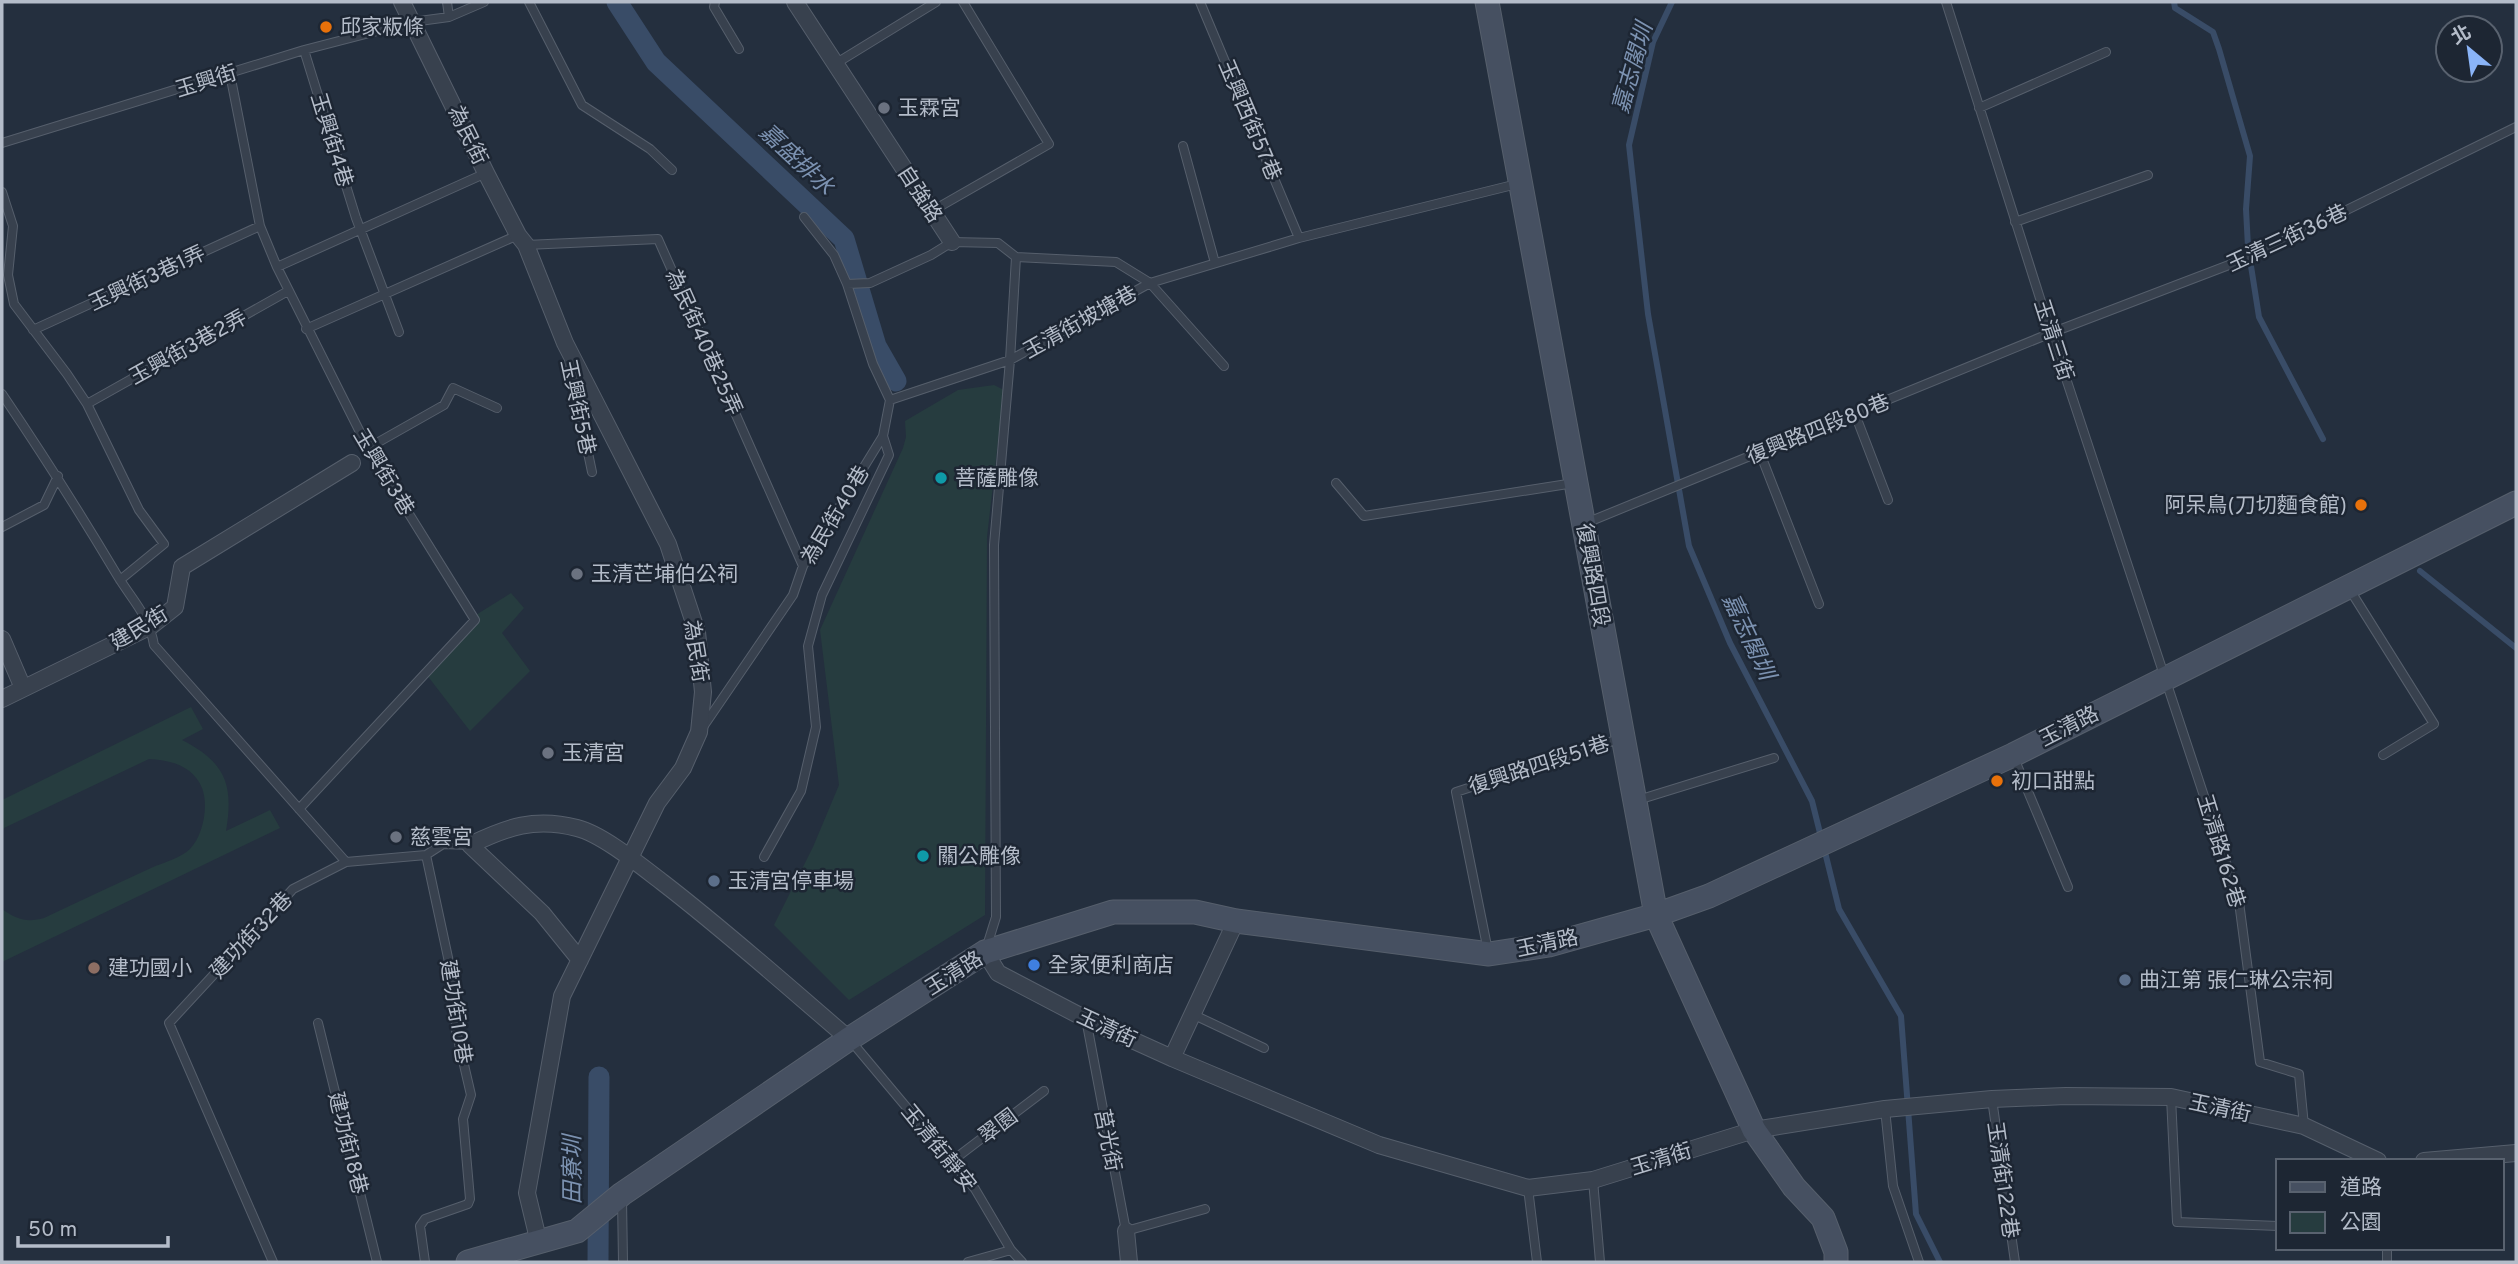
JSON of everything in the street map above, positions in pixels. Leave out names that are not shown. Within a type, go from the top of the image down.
[{"type":"street","name":"為民街","points":[[402,2],[522,240],[565,343],[668,544],[697,632],[703,692],[699,732],[683,768],[657,803],[562,996],[527,1193],[539,1243]]},
{"type":"street","name":"自強路","points":[[795,2],[952,242]]},
{"type":"street","name":"復興路四段","points":[[1488,2],[1656,915],[1755,1130],[1794,1187],[1822,1218],[1836,1252],[1836,1262]]},
{"type":"street","name":"建民街","points":[[2,699],[151,626],[175,607],[182,567],[352,463]]},
{"type":"street","name":"玉清路","points":[[539,1243],[577,1231],[622,1194],[849,1039],[985,952],[1113,912],[1195,912],[1236,921],[1489,954],[1549,945],[1656,915],[1709,896],[2013,755],[2516,503]]},
{"type":"street","points":[[2,639],[23,688]]},
{"type":"street","name":"建功街32巷","points":[[470,845],[520,824],[548,823],[581,829],[631,858],[723,929],[849,1039]]},
{"type":"street","points":[[470,845],[542,913],[580,960]]},
{"type":"street","points":[[1172,1058],[1236,921]]},
{"type":"street","name":"玉清街","points":[[985,952],[998,973],[1086,1019],[1172,1058],[1379,1145],[1528,1188],[1592,1180],[1755,1130],[1885,1110],[1992,1099],[2066,1096],[2171,1097],[2304,1126],[2374,1159]]},
{"type":"street","points":[[2447,1159],[2516,1153]]},
{"type":"street","name":"莒光街","points":[[1126,1231],[1129,1262]]},
{"type":"street","points":[[468,1262],[539,1243]]},
{"type":"lane","points":[[447,2],[449,17]]},
{"type":"lane","name":"玉興街","points":[[2,143],[304,50],[412,22],[449,17],[484,2]]},
{"type":"lane","points":[[529,2],[582,105],[650,149],[672,170]]},
{"type":"lane","points":[[715,2],[715,7],[739,48]]},
{"type":"lane","points":[[835,64],[936,2]]},
{"type":"lane","points":[[932,211],[1049,144],[963,2]]},
{"type":"lane","name":"玉興西街57巷","points":[[1200,2],[1300,238]]},
{"type":"lane","name":"玉清三街","points":[[1945,2],[2164,678]]},
{"type":"lane","name":"玉興街4巷","points":[[304,50],[360,230],[399,332]]},
{"type":"lane","points":[[1979,108],[2106,52]]},
{"type":"lane","name":"玉興街3巷","points":[[230,74],[260,226],[277,267],[368,448],[475,620],[299,809]]},
{"type":"lane","name":"玉清三街36巷","points":[[2051,333],[2255,255],[2516,127]]},
{"type":"lane","points":[[1183,146],[1215,263]]},
{"type":"lane","points":[[277,267],[486,173]]},
{"type":"lane","points":[[2015,222],[2148,175]]},
{"type":"lane","name":"玉清街坡塘巷","points":[[985,952],[996,917],[994,545],[1010,360],[1150,283],[1300,238],[1521,183]]},
{"type":"lane","points":[[2,192],[13,226],[8,275],[14,304],[87,404],[139,510],[164,544],[120,580]]},
{"type":"lane","points":[[804,217],[834,255],[847,284],[873,364],[890,400],[1010,360],[1016,257],[1116,262],[1150,283],[1224,366]]},
{"type":"lane","name":"玉興街3巷1弄","points":[[33,330],[260,226]]},
{"type":"lane","name":"為民街40巷25弄","points":[[522,240],[658,239],[803,566]]},
{"type":"lane","points":[[306,329],[522,240]]},
{"type":"lane","points":[[847,284],[870,283],[931,255],[952,242]]},
{"type":"lane","name":"自強路","points":[[952,242],[998,243],[1016,257]]},
{"type":"lane","name":"玉興街3巷2弄","points":[[87,404],[288,290]]},
{"type":"lane","name":"復興路四段80巷","points":[[1584,524],[2051,333]]},
{"type":"lane","name":"玉興街5巷","points":[[565,343],[592,472]]},
{"type":"lane","points":[[368,448],[444,405],[453,388],[497,408]]},
{"type":"lane","points":[[2,394],[58,476],[120,580],[151,626],[154,645],[346,862]]},
{"type":"lane","name":"為民街40巷","points":[[699,732],[793,595],[803,566],[883,436],[890,400]]},
{"type":"lane","points":[[1855,414],[1888,500]]},
{"type":"lane","points":[[764,857],[801,791],[816,727],[808,646],[822,595],[889,454],[883,436]]},
{"type":"lane","points":[[1760,453],[1819,604]]},
{"type":"lane","points":[[2,527],[44,505],[58,476]]},
{"type":"lane","points":[[1336,483],[1364,516],[1576,483]]},
{"type":"lane","points":[[2348,587],[2434,724],[2383,755]]},
{"type":"lane","name":"玉清路162巷","points":[[2164,678],[2239,902],[2260,1062],[2299,1074],[2304,1126]]},
{"type":"lane","name":"復興路四段51巷","points":[[1489,954],[1457,792],[1622,738]]},
{"type":"lane","points":[[2013,755],[2068,887]]},
{"type":"lane","points":[[1635,801],[1774,758]]},
{"type":"lane","name":"建功街32巷","points":[[273,1262],[169,1023],[293,889],[346,862],[426,855],[443,844],[470,845]]},
{"type":"lane","name":"建功街10巷","points":[[425,1262],[420,1226],[425,1219],[468,1204],[470,1199],[463,1119],[471,1095],[455,1026],[461,1018],[426,855]]},
{"type":"lane","points":[[1192,1014],[1264,1048]]},
{"type":"lane","name":"莒光街","points":[[1086,1019],[1126,1231]]},
{"type":"lane","name":"建功街18巷","points":[[318,1023],[377,1262]]},
{"type":"lane","name":"玉清街靜安","points":[[849,1039],[975,1189],[1011,1251],[1022,1262]]},
{"type":"lane","name":"翠園","points":[[951,1161],[1044,1091]]},
{"type":"lane","points":[[2171,1097],[2177,1222],[2276,1226]]},
{"type":"lane","name":"玉清街122巷","points":[[1992,1099],[2015,1262]]},
{"type":"lane","points":[[1885,1110],[1893,1186],[1919,1262]]},
{"type":"lane","points":[[1592,1180],[1600,1262]]},
{"type":"lane","points":[[1528,1188],[1538,1262]]},
{"type":"lane","points":[[622,1194],[623,1262]]},
{"type":"lane","points":[[1126,1231],[1205,1209]]},
{"type":"lane","points":[[968,1262],[1011,1251]]},
{"type":"green space","points":[[994,385],[1004,390],[987,537],[985,915],[849,1000],[774,925],[813,847],[839,785],[820,630],[903,448],[906,437],[905,421],[958,390]]},
{"type":"green space","points":[[511,593],[524,608],[502,633],[530,671],[470,731],[423,670],[471,618]]},
{"type":"green space","points":[[191,707],[203,729],[182,740],[208,757],[223,776],[229,800],[226,831],[270,810],[280,828],[2,962],[2,909],[22,919],[44,918],[182,855],[198,837],[204,820],[205,803],[198,780],[187,769],[173,763],[149,759],[4,828],[2,832],[2,800]]},
{"type":"waterway","name":"嘉盛排水","points":[[617,2],[656,62],[844,239],[876,346],[896,381]]},
{"type":"waterway","name":"嘉志閣圳","points":[[1672,2],[1653,42],[1629,145],[1648,314],[1689,546],[1730,643],[1812,801],[1821,837]]},
{"type":"waterway","points":[[2174,2],[2175,8],[2213,32],[2219,49],[2250,156],[2246,209],[2248,247],[2259,317],[2323,439]]},
{"type":"waterway","points":[[2420,571],[2516,648]]},
{"type":"waterway","name":"嘉志閣圳","points":[[1824,848],[1839,909],[1901,1016],[1916,1214],[1940,1262]]},
{"type":"waterway","name":"田寮圳","points":[[598,1262],[599,1077]]},
{"type":"place","name":"邱家粄條","points":[[326,27]]},
{"type":"place","name":"玉霖宮","points":[[884,108]]},
{"type":"place","name":"菩薩雕像","points":[[941,478]]},
{"type":"place","name":"阿呆鳥(刀切麵食館)","points":[[2361,505]]},
{"type":"place","name":"玉清芒埔伯公祠","points":[[577,574]]},
{"type":"place","name":"玉清宮","points":[[548,753]]},
{"type":"place","name":"初口甜點","points":[[1997,781]]},
{"type":"place","name":"慈雲宮","points":[[396,837]]},
{"type":"place","name":"關公雕像","points":[[923,856]]},
{"type":"place","name":"玉清宮停車場","points":[[714,881]]},
{"type":"place","name":"全家便利商店","points":[[1034,965]]},
{"type":"place","name":"建功國小","points":[[94,968]]},
{"type":"place","name":"曲江第 張仁琳公宗祠","points":[[2125,980]]}]
